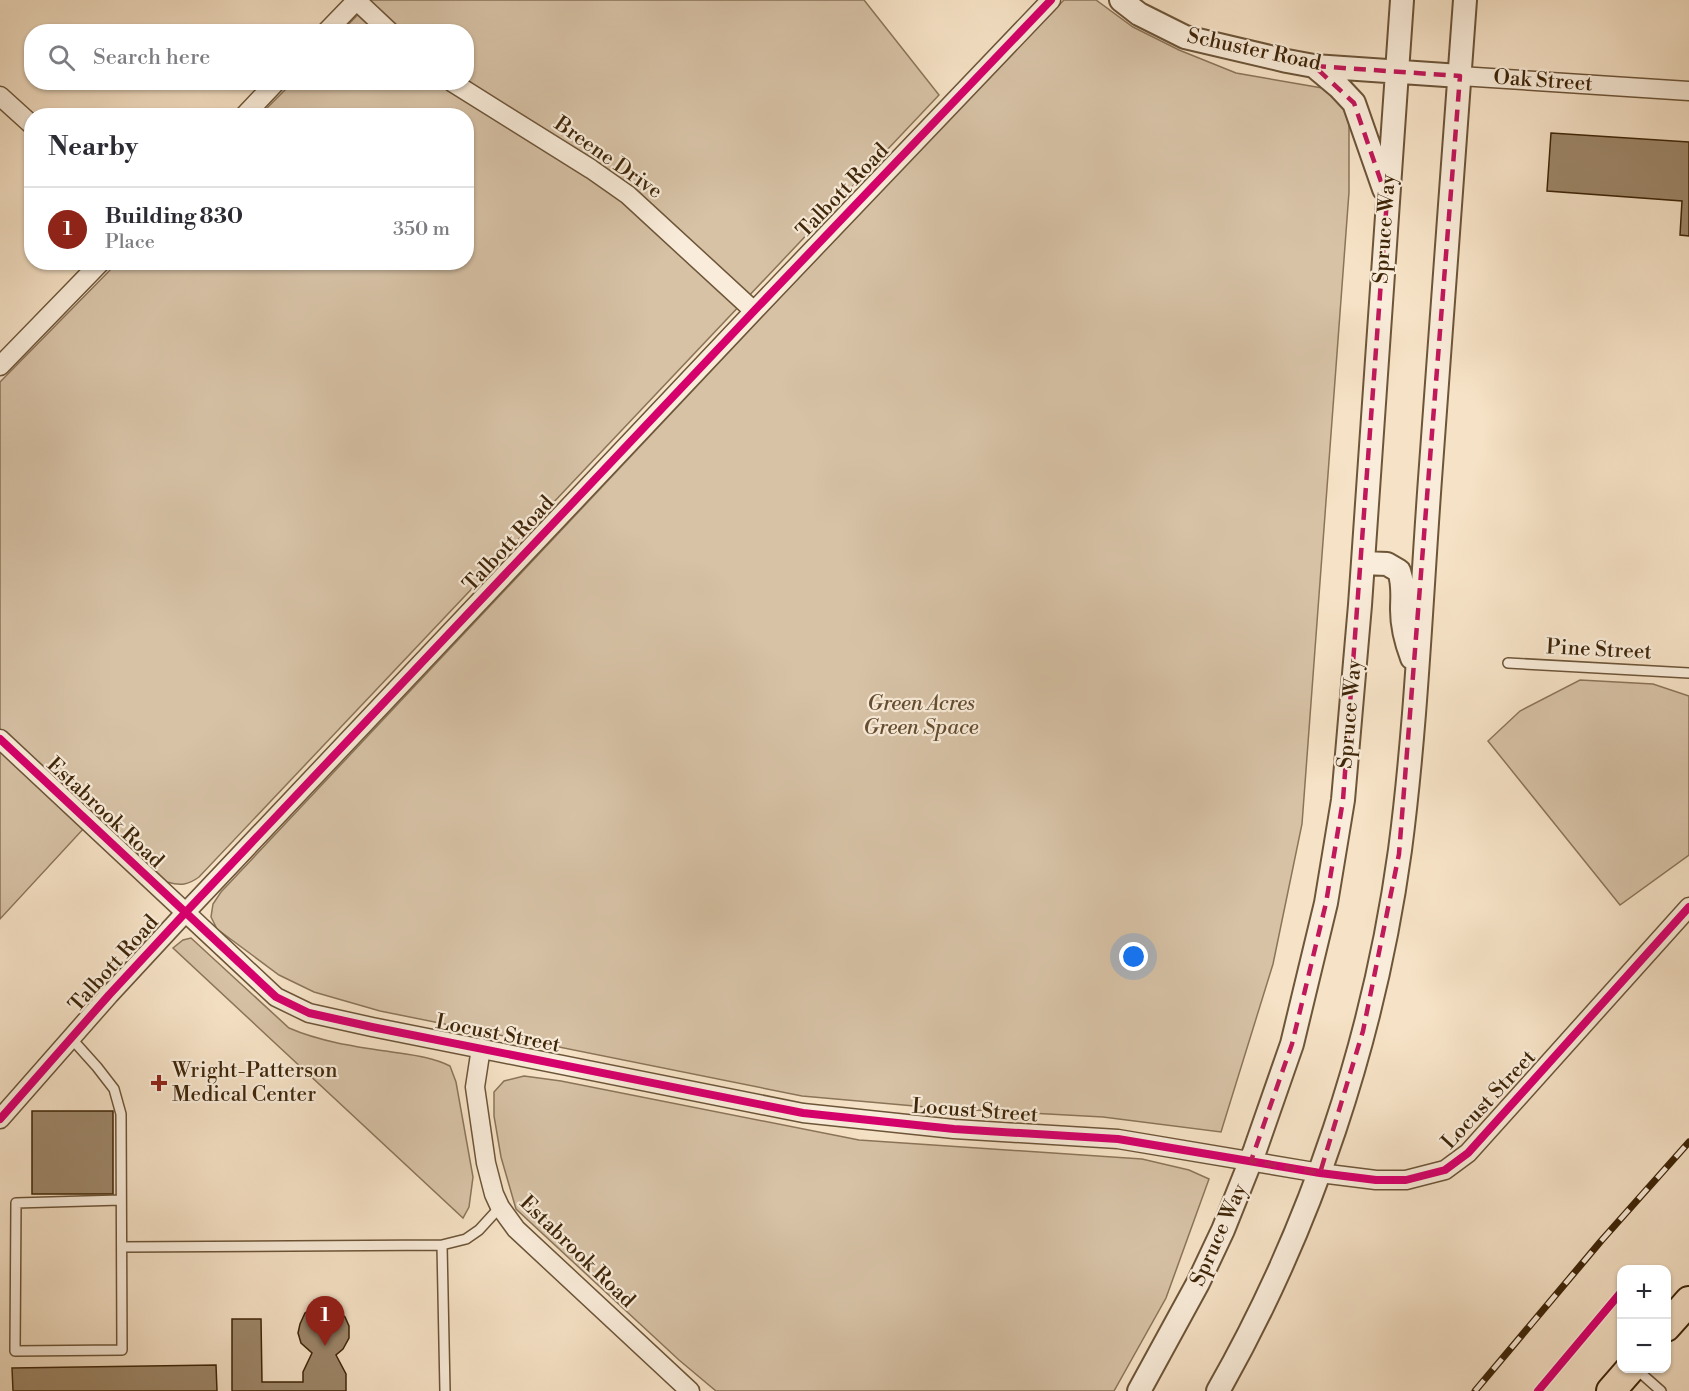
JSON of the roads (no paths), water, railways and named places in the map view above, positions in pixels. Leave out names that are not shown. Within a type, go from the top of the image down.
[{"type":"main road","points":[[1671,1321],[1689,1301]]},
{"type":"main road","points":[[1611,1391],[1628,1373]]},
{"type":"street","points":[[334,24],[356,0],[382,24]]},
{"type":"street","name":"Talbott Road","points":[[0,1119],[185,913],[1051,0]]},
{"type":"street","name":"Schuster Road","points":[[1121,0],[1139,14],[1185,37],[1314,66],[1397,72]]},
{"type":"street","name":"Spruce Way","points":[[1139,1391],[1198,1283],[1223,1230],[1251,1161],[1292,1044],[1326,903],[1343,800],[1363,563],[1402,0]]},
{"type":"street","points":[[1218,1391],[1243,1345],[1291,1243],[1320,1173],[1363,1031],[1387,927],[1405,805],[1465,0]]},
{"type":"street","points":[[1314,66],[1339,87],[1353,103],[1388,200]]},
{"type":"street","name":"Oak Street","points":[[1397,72],[1689,91]]},
{"type":"street","points":[[252,108],[268,90]]},
{"type":"street","name":"Breene Drive","points":[[465,90],[591,169],[628,195],[754,311]]},
{"type":"street","points":[[0,96],[24,118]]},
{"type":"street","points":[[0,366],[93,270]]},
{"type":"street","points":[[1363,563],[1387,564],[1399,571],[1403,583],[1404,636],[1416,670]]},
{"type":"street","name":"Estabrook Road","points":[[0,739],[185,913]]},
{"type":"street","name":"Locust Street","points":[[185,913],[276,997],[309,1013],[372,1027],[803,1113],[954,1128],[1118,1138],[1320,1173],[1376,1180],[1406,1180],[1445,1170],[1468,1153],[1689,907]]},
{"type":"street","name":"Estabrook Road","points":[[481,1048],[475,1086],[486,1163],[500,1207],[516,1229],[690,1391]]},
{"type":"lane","name":"Pine Street","points":[[1508,663],[1689,673]]},
{"type":"lane","points":[[71,1038],[114,1089],[121,1114],[122,1350],[15,1351],[16,1203],[121,1200]]},
{"type":"lane","points":[[122,1247],[442,1245],[466,1239],[500,1207]]},
{"type":"lane","points":[[442,1245],[445,1391]]},
{"type":"lane","points":[[1639,1373],[1661,1391]]},
{"type":"railway","points":[[1475,1391],[1601,1241],[1689,1142]]},
{"type":"place","name":"Wright-Patterson Medical Center","points":[[159,1083]]},
{"type":"place","name":"Building 830","points":[[325,1346]]},
{"type":"park label","name":"Green Acres Green Space","points":[[921,716]]}]
